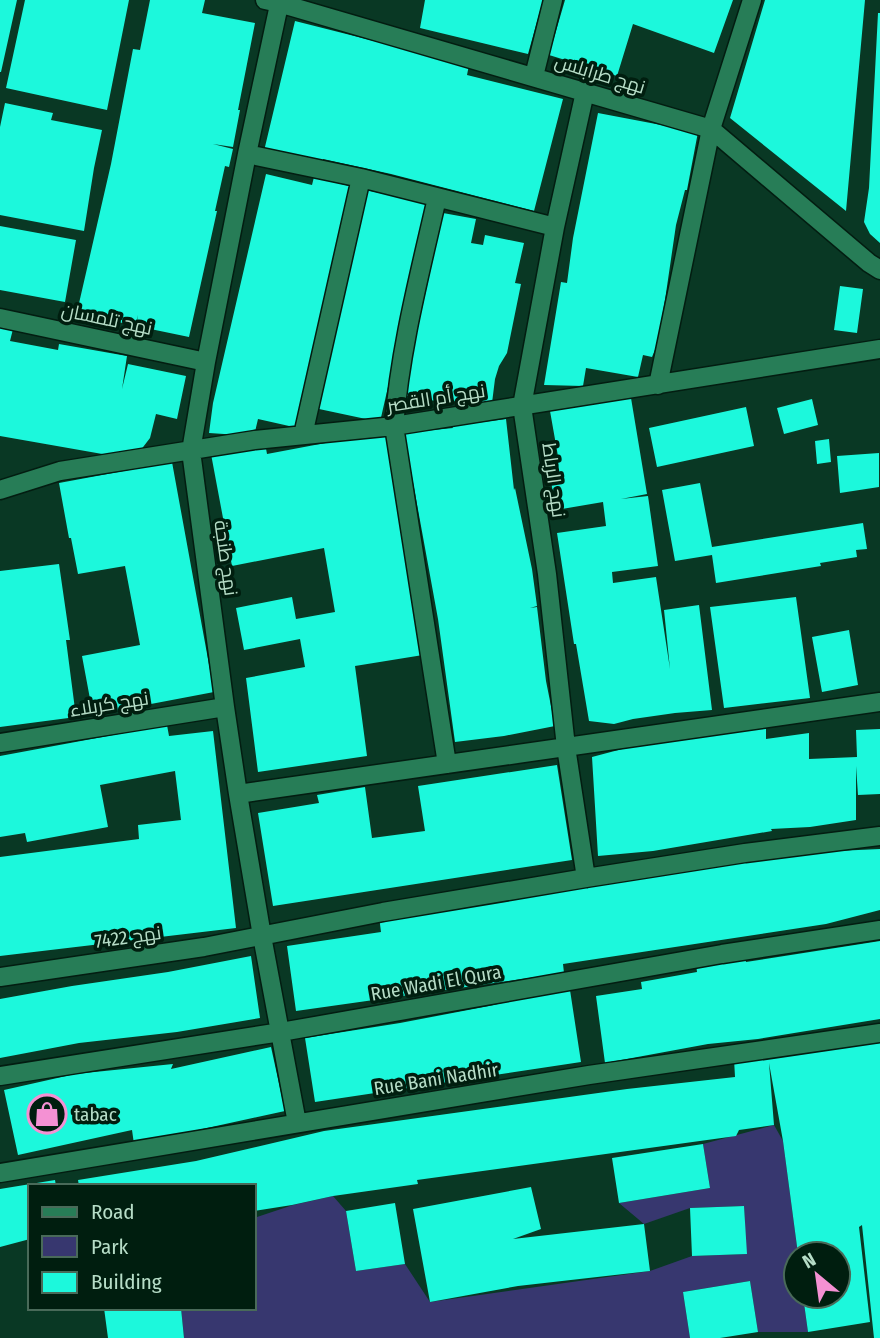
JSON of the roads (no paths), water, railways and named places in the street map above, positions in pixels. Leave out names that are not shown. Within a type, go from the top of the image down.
[{"type":"street","points":[[534,76],[553,0]]},
{"type":"street","points":[[658,385],[711,129],[752,0]]},
{"type":"street","name":"نهج طرابلس","points":[[275,1],[711,129],[880,270]]},
{"type":"street","name":"نهج طنجة","points":[[275,1],[191,451],[238,794],[297,1123]]},
{"type":"street","name":"نهج الرباط","points":[[584,92],[555,228],[522,406],[547,574],[566,747],[586,878]]},
{"type":"street","points":[[247,153],[361,178],[555,228]]},
{"type":"street","points":[[303,435],[361,178]]},
{"type":"street","points":[[437,198],[409,319],[397,388],[394,426],[447,764]]},
{"type":"street","name":"نهج تلمسان","points":[[0,318],[206,362]]},
{"type":"street","name":"نهج أم القصر","points":[[0,489],[60,471],[255,440],[394,426],[880,349]]},
{"type":"street","points":[[238,794],[880,702]]},
{"type":"street","name":"نهج كربلاء","points":[[0,743],[225,707]]},
{"type":"street","name":"نهج 7422","points":[[0,978],[204,947],[383,912],[586,878],[744,853],[880,836]]},
{"type":"street","name":"Rue Wadi El Qura","points":[[0,1076],[281,1032],[722,954],[880,930]]},
{"type":"street","name":"Rue Bani Nadhir","points":[[0,1173],[589,1075],[880,1032]]},
{"type":"place","name":"tabac","points":[[47,1114]]}]
